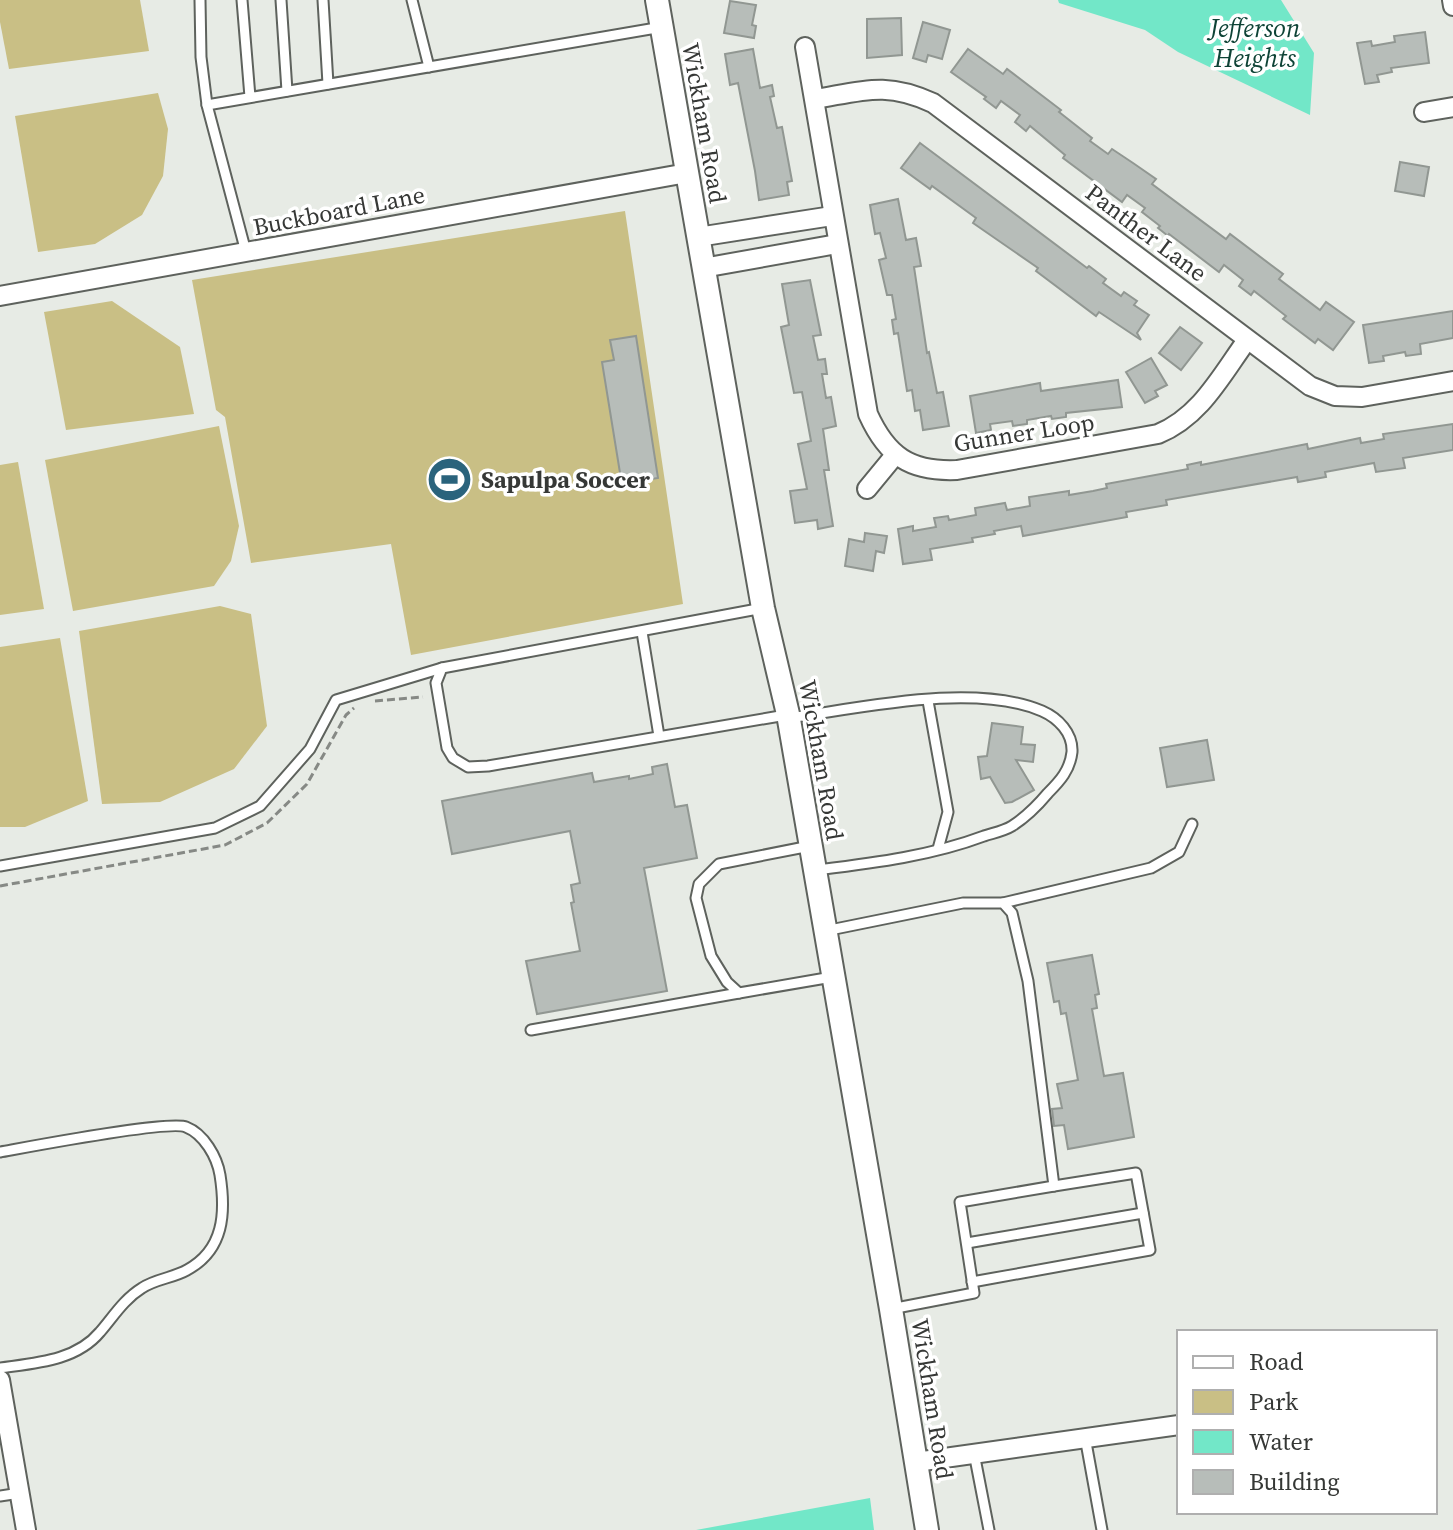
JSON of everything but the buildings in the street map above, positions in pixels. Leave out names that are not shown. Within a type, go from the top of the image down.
[{"type":"street","name":"Wickham Road","points":[[657,0],[763,608],[788,716],[927,1530]]},
{"type":"street","points":[[1452,0],[1453,6]]},
{"type":"street","points":[[805,47],[868,414],[877,433],[895,455],[867,489]]},
{"type":"street","name":"Panther Lane","points":[[815,99],[876,89],[896,89],[933,103],[1310,386],[1335,396],[1362,397],[1453,381]]},
{"type":"street","points":[[1424,112],[1453,107]]},
{"type":"street","name":"Buckboard Lane","points":[[0,296],[687,173]]},
{"type":"street","points":[[698,237],[832,216]]},
{"type":"street","points":[[703,268],[837,244]]},
{"type":"street","name":"Gunner Loop","points":[[895,455],[923,468],[957,470],[1158,434],[1173,428],[1200,405],[1247,340]]},
{"type":"street","points":[[0,1380],[26,1530]]},
{"type":"street","points":[[916,1462],[1177,1425]]},
{"type":"lane","points":[[200,0],[201,57],[207,105],[246,252]]},
{"type":"lane","points":[[242,0],[250,97]]},
{"type":"lane","points":[[281,0],[287,91]]},
{"type":"lane","points":[[323,0],[328,84]]},
{"type":"lane","points":[[412,0],[429,67]]},
{"type":"lane","points":[[207,105],[662,27]]},
{"type":"lane","points":[[0,866],[215,828],[260,806],[310,749],[336,700],[442,668],[763,608]]},
{"type":"lane","points":[[642,632],[659,736]]},
{"type":"lane","points":[[442,668],[436,683],[447,748],[453,758],[468,767],[788,716],[966,698],[1020,705],[1042,711],[1062,724],[1072,743],[1072,755],[1064,777],[1012,826],[968,842],[890,860],[815,870]]},
{"type":"lane","points":[[928,701],[948,812],[938,849]]},
{"type":"lane","points":[[825,931],[963,903],[1003,903],[1151,868],[1179,852],[1192,824]]},
{"type":"lane","points":[[739,993],[727,982],[711,956],[696,898],[699,884],[719,864],[810,846]]},
{"type":"lane","points":[[1003,903],[1012,913],[1028,981],[1054,1186]]},
{"type":"lane","points":[[531,1030],[833,977]]},
{"type":"lane","points":[[0,1152],[185,1126],[200,1136],[217,1161],[223,1197],[218,1238],[208,1256],[186,1271],[142,1287],[118,1308],[99,1335],[82,1349],[49,1361],[0,1368]]},
{"type":"lane","points":[[891,1309],[974,1293],[972,1282],[967,1243],[960,1202],[1136,1173],[1150,1250],[972,1282]]},
{"type":"lane","points":[[967,1243],[1143,1213]]},
{"type":"lane","points":[[1085,1437],[1102,1530]]},
{"type":"lane","points":[[974,1453],[989,1530]]},
{"type":"lane","points":[[0,1496],[20,1493]]},
{"type":"green space","points":[[0,0],[140,0],[149,51],[9,69],[0,22]]},
{"type":"green space","points":[[158,93],[168,129],[163,176],[142,215],[95,244],[38,252],[15,116]]},
{"type":"green space","name":"Sapulpa Soccer","points":[[625,211],[683,604],[411,655],[391,544],[251,563],[225,417],[216,410],[192,280]]},
{"type":"green space","points":[[112,301],[180,347],[194,414],[66,430],[44,312]]},
{"type":"green space","points":[[219,426],[239,526],[231,561],[214,586],[73,611],[45,460]]},
{"type":"green space","points":[[18,462],[44,609],[0,615],[0,465]]},
{"type":"green space","points":[[220,606],[251,614],[267,726],[234,769],[160,802],[102,804],[79,631]]},
{"type":"green space","points":[[60,638],[88,801],[25,827],[0,827],[0,647]]},
{"type":"water","name":"Jefferson Heights","points":[[1058,0],[1281,0],[1314,53],[1310,115],[1178,52],[1145,30],[1059,3]]},
{"type":"water","points":[[870,1498],[874,1530],[696,1530]]},
{"type":"place","name":"Sapulpa Soccer","points":[[450,480]]}]
